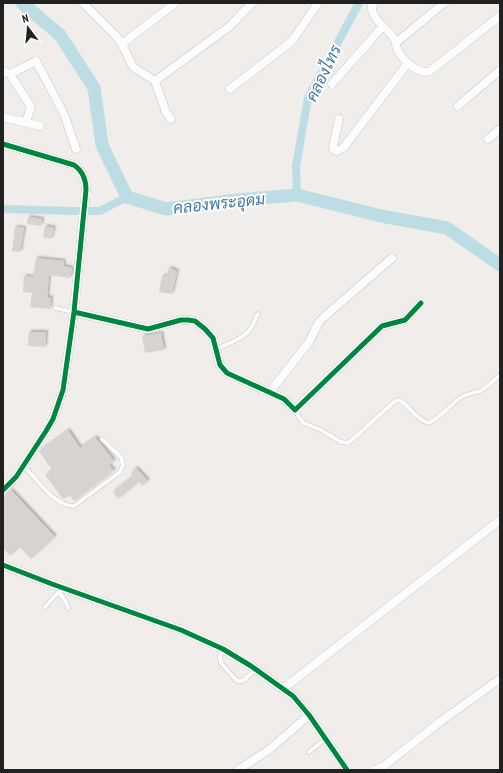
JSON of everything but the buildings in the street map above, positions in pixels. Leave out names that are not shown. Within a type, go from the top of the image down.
[{"type":"street","points":[[85,3],[115,34],[122,44],[133,68],[155,81],[166,112],[171,119]]},
{"type":"street","points":[[122,44],[175,3]]},
{"type":"street","points":[[155,81],[230,26],[252,3]]},
{"type":"street","points":[[230,89],[292,41],[318,3]]},
{"type":"street","points":[[374,3],[371,10],[373,15],[396,42],[398,51],[408,63],[420,72],[425,73],[430,71],[500,16]]},
{"type":"street","points":[[396,42],[444,3]]},
{"type":"street","points":[[332,84],[383,26]]},
{"type":"street","points":[[26,122],[31,107],[7,72],[36,61],[64,114],[76,149]]},
{"type":"street","points":[[339,119],[333,148],[337,151],[343,148],[408,63]]},
{"type":"street","points":[[458,106],[500,70]]},
{"type":"street","points":[[3,117],[40,126]]},
{"type":"street","points":[[488,139],[500,129]]},
{"type":"street","points":[[3,144],[74,165],[80,169],[86,184],[86,197],[74,312],[60,403],[53,419],[16,477],[3,490]]},
{"type":"street","points":[[269,393],[309,342],[319,322],[392,258]]},
{"type":"street","points":[[74,312],[148,329],[181,320],[195,321],[205,328],[213,338],[220,365],[226,373],[284,399],[295,410],[382,326],[405,320],[421,303]]},
{"type":"street","points":[[284,688],[500,520]]},
{"type":"street","points":[[3,565],[61,590],[156,620],[222,649],[256,669],[293,696],[309,715],[347,770]]},
{"type":"street","points":[[375,770],[384,766],[441,721],[500,679]]},
{"type":"street","points":[[238,770],[270,749],[309,715]]},
{"type":"lane","points":[[55,308],[74,312]]},
{"type":"lane","points":[[216,349],[232,342],[251,329],[258,314]]},
{"type":"lane","points":[[295,410],[304,423],[319,429],[341,442],[347,443],[395,402],[400,400],[424,422],[429,424],[461,397],[469,393],[479,392],[500,375]]},
{"type":"lane","points":[[23,466],[57,500],[66,506],[74,506],[120,472],[123,465],[121,457],[102,439]]},
{"type":"lane","points":[[45,607],[61,590],[68,608]]},
{"type":"lane","points":[[222,649],[220,657],[221,663],[237,681],[243,681],[256,669]]},
{"type":"lane","points":[[309,752],[326,739]]},
{"type":"waterway","name":"คลองพระอุดม","points":[[22,3],[60,35],[94,88],[102,145],[127,197],[166,209],[237,200],[297,195],[381,216],[447,228],[500,265]]},
{"type":"waterway","name":"คลองไทร","points":[[297,195],[296,166],[308,98],[359,3]]},
{"type":"waterway","points":[[3,209],[100,211],[127,197]]},
{"type":"cycle path","points":[[3,144],[74,165],[80,170],[83,176],[86,190],[74,312],[63,390],[53,419],[46,431],[16,477],[3,490]]},
{"type":"cycle path","points":[[74,312],[148,329],[181,320],[195,321],[213,338],[220,365],[227,373],[284,399],[295,410],[382,326],[405,320],[421,303]]},
{"type":"cycle path","points":[[3,565],[181,630],[223,649],[251,666],[293,696],[309,715],[347,770]]}]
